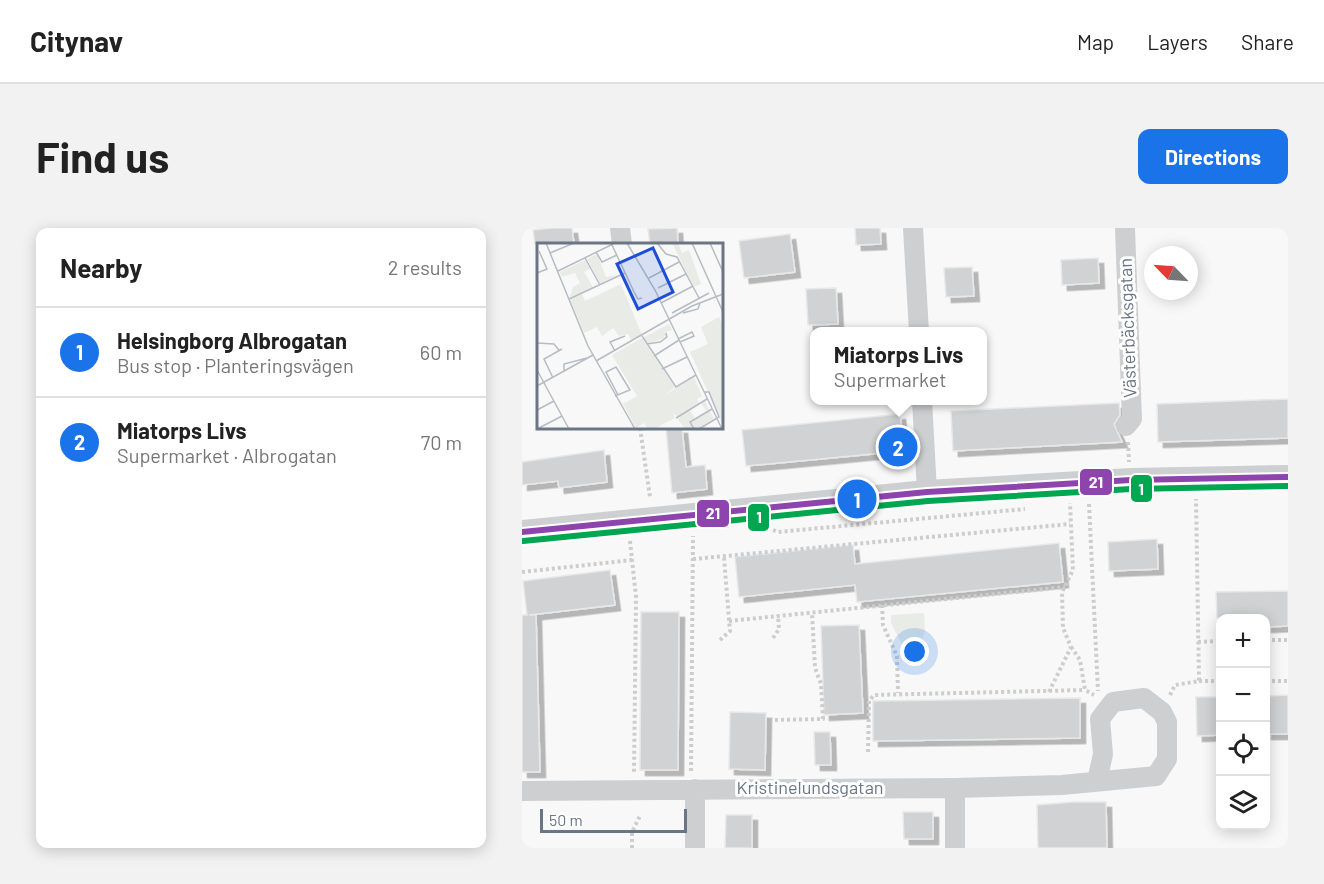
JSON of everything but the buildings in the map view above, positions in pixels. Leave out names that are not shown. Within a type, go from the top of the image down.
[{"type":"street","points":[[620,228],[622,243]]},
{"type":"street","points":[[913,228],[919,327]]},
{"type":"street","name":"Västerbäcksgatan","points":[[1125,228],[1132,419],[1126,426]]},
{"type":"street","points":[[922,405],[927,492]]},
{"type":"street","points":[[522,532],[927,492],[1067,498],[1131,480],[1288,477]]},
{"type":"street","points":[[1097,781],[1103,754],[1100,719],[1113,702],[1144,698],[1162,712]]},
{"type":"street","name":"Kristinelundsgatan","points":[[522,791],[955,788],[1062,785],[1155,776],[1167,759],[1167,722],[1162,712]]},
{"type":"street","points":[[955,788],[956,848]]},
{"type":"street","points":[[693,789],[696,848]]},
{"type":"path","points":[[1126,426],[1131,480]]},
{"type":"path","points":[[640,429],[650,498]]},
{"type":"path","points":[[1086,690],[1080,660],[1071,647],[1063,628],[1062,592],[1073,570],[1067,498],[1100,503]]},
{"type":"path","points":[[1196,498],[1199,681]]},
{"type":"path","points":[[1184,499],[1207,498]]},
{"type":"path","points":[[868,752],[869,701],[874,695],[1086,690],[1099,697],[1089,503]]},
{"type":"path","points":[[765,527],[778,532],[1036,507]]},
{"type":"path","points":[[693,558],[1070,524]]},
{"type":"path","points":[[685,533],[693,532],[693,789]]},
{"type":"path","points":[[619,538],[640,536]]},
{"type":"path","points":[[630,537],[636,597],[633,789]]},
{"type":"path","points":[[720,640],[730,632],[724,558]]},
{"type":"path","points":[[522,572],[632,560]]},
{"type":"path","points":[[729,621],[1065,587]]},
{"type":"path","points":[[882,606],[883,625],[897,656],[898,693]]},
{"type":"path","points":[[775,720],[823,719],[821,684],[814,668],[812,613]]},
{"type":"path","points":[[773,638],[779,629],[778,615]]},
{"type":"path","points":[[1270,640],[1288,640]]},
{"type":"path","points":[[1198,642],[1216,641]]},
{"type":"path","points":[[1049,692],[1071,647]]},
{"type":"path","points":[[1162,712],[1175,686],[1199,681],[1216,681]]},
{"type":"path","points":[[1270,681],[1288,681]]},
{"type":"path","points":[[632,848],[632,832],[640,816]]},
{"type":"shaded area","points":[[924,613],[925,630],[918,655],[909,658],[891,623],[891,615]]},
{"type":"transit line","name":"21","points":[[522,532],[927,492],[1131,480],[1288,477]]},
{"type":"transit line","name":"1","points":[[523,541],[928,501],[1131,489],[1288,486]]},
{"type":"place","name":"Miatorps Livs","points":[[898,447]]},
{"type":"place","name":"Helsingborg Albrogatan","points":[[857,499]]}]
